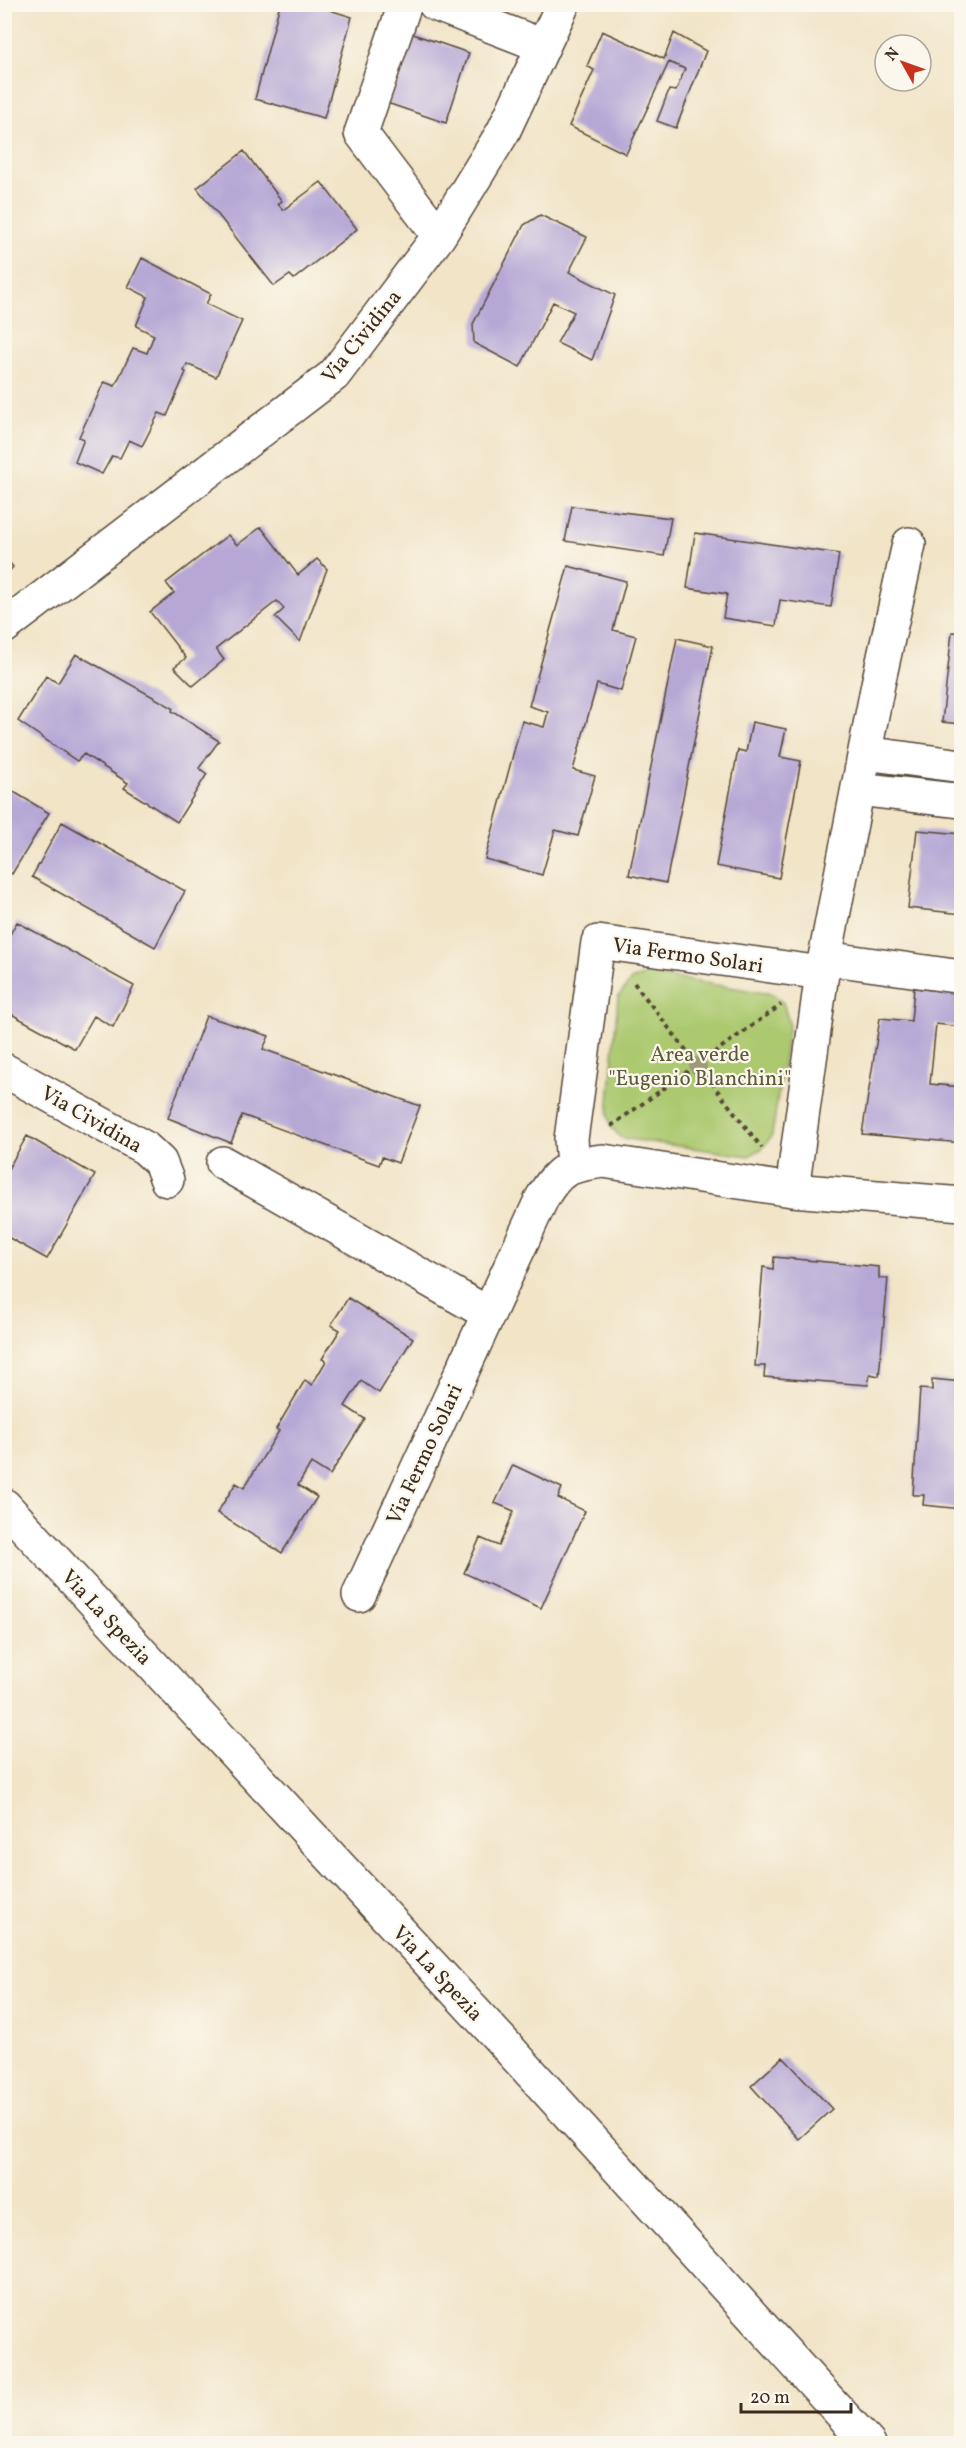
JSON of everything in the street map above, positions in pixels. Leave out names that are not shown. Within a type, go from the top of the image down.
[{"type":"street","points":[[405,4],[361,133],[439,236]]},
{"type":"street","points":[[435,4],[543,46]]},
{"type":"street","name":"Via Cividina","points":[[4,627],[334,375],[439,236],[503,132],[563,4]]},
{"type":"street","points":[[792,1190],[823,965],[909,544]]},
{"type":"street","points":[[865,753],[962,766]]},
{"type":"street","points":[[858,789],[962,801]]},
{"type":"street","name":"Via Fermo Solari","points":[[359,1595],[542,1198],[554,1179],[573,1165],[571,1139],[598,942],[823,965]]},
{"type":"street","points":[[823,965],[962,977]]},
{"type":"street","name":"Via Cividina","points":[[4,1070],[145,1148],[160,1162],[167,1180]]},
{"type":"street","points":[[573,1165],[603,1161],[792,1190],[962,1204]]},
{"type":"street","points":[[223,1164],[489,1314]]},
{"type":"street","name":"Via La Spezia","points":[[4,1505],[500,2039],[869,2444]]},
{"type":"path","points":[[631,980],[763,1148]]},
{"type":"path","points":[[611,1127],[783,1003]]},
{"type":"green space","name":"Area verde \"Eugenio Blanchini\"","points":[[648,974],[773,994],[783,1003],[789,1023],[772,1135],[763,1148],[749,1156],[621,1138],[611,1127],[608,1115],[618,997],[631,980]]},
{"type":"building","points":[[280,4],[310,4],[352,17],[324,118],[255,99]]},
{"type":"building","points":[[602,31],[664,59],[674,33],[706,51],[676,128],[657,121],[669,90],[676,91],[685,69],[669,62],[626,154],[569,126],[594,70],[587,66]]},
{"type":"building","points":[[410,33],[469,53],[446,123],[387,103]]},
{"type":"building","points":[[244,151],[282,201],[278,204],[283,210],[321,182],[357,229],[294,279],[290,275],[274,286],[197,188]]},
{"type":"building","points":[[540,215],[587,237],[569,272],[615,295],[592,360],[557,343],[574,312],[553,302],[520,367],[474,343],[473,324],[524,225]]},
{"type":"building","points":[[142,258],[211,294],[206,304],[242,321],[216,377],[187,364],[184,371],[186,372],[167,416],[159,413],[142,446],[129,440],[120,458],[112,456],[102,474],[75,462],[84,439],[79,437],[104,382],[115,386],[133,348],[147,353],[154,335],[136,326],[148,297],[128,287]]},
{"type":"building","points":[[572,506],[671,518],[664,556],[565,541]]},
{"type":"building","points":[[261,527],[298,575],[317,559],[327,569],[300,642],[275,617],[284,609],[277,601],[216,649],[224,660],[193,686],[174,667],[186,658],[150,612],[174,593],[166,583],[228,535],[237,545]]},
{"type":"building","points":[[695,533],[839,554],[831,607],[780,600],[776,626],[723,618],[727,594],[687,588]]},
{"type":"building","points":[[4,556],[13,567],[6,575],[4,573]]},
{"type":"building","points":[[568,566],[626,581],[613,630],[636,636],[621,691],[597,684],[573,770],[595,776],[578,836],[555,830],[542,875],[485,859],[522,721],[544,727],[548,712],[529,706]]},
{"type":"building","points":[[952,632],[962,633],[962,724],[942,722]]},
{"type":"building","points":[[677,638],[713,646],[666,883],[629,875]]},
{"type":"building","points":[[76,654],[173,708],[172,711],[219,741],[199,768],[207,774],[177,822],[124,788],[128,783],[84,754],[77,761],[18,721],[46,676],[58,683]]},
{"type":"building","points":[[752,722],[786,729],[780,757],[801,761],[779,878],[716,866],[738,750],[746,752]]},
{"type":"building","points":[[4,786],[49,813],[12,874],[4,869]]},
{"type":"building","points":[[62,822],[185,891],[155,947],[32,877]]},
{"type":"building","points":[[917,830],[962,834],[962,914],[908,908]]},
{"type":"building","points":[[17,922],[134,986],[113,1027],[94,1016],[75,1049],[4,1010],[4,945]]},
{"type":"building","points":[[914,988],[962,993],[962,1027],[936,1024],[930,1084],[962,1087],[962,1143],[862,1134],[880,1018],[911,1021]]},
{"type":"building","points":[[206,1016],[269,1036],[263,1049],[420,1106],[398,1163],[382,1157],[379,1165],[242,1115],[231,1143],[168,1118]]},
{"type":"building","points":[[27,1136],[95,1175],[47,1259],[4,1235],[4,1176]]},
{"type":"building","points":[[774,1257],[879,1267],[879,1278],[888,1278],[879,1376],[870,1374],[868,1385],[764,1377],[765,1366],[755,1366],[763,1267],[773,1269]]},
{"type":"building","points":[[348,1298],[413,1338],[379,1393],[361,1381],[345,1406],[365,1419],[330,1475],[311,1463],[298,1485],[317,1497],[282,1553],[217,1513],[236,1483],[244,1488],[279,1431],[276,1429],[305,1380],[312,1385],[326,1361],[322,1359],[340,1330],[331,1325]]},
{"type":"building","points":[[932,1379],[962,1382],[962,1509],[923,1505],[924,1495],[913,1495],[920,1389],[932,1390]]},
{"type":"building","points":[[513,1465],[562,1488],[558,1498],[585,1511],[541,1608],[464,1573],[480,1538],[499,1546],[514,1511],[495,1503]]},
{"type":"building","points":[[783,2057],[832,2109],[799,2139],[751,2086]]}]
